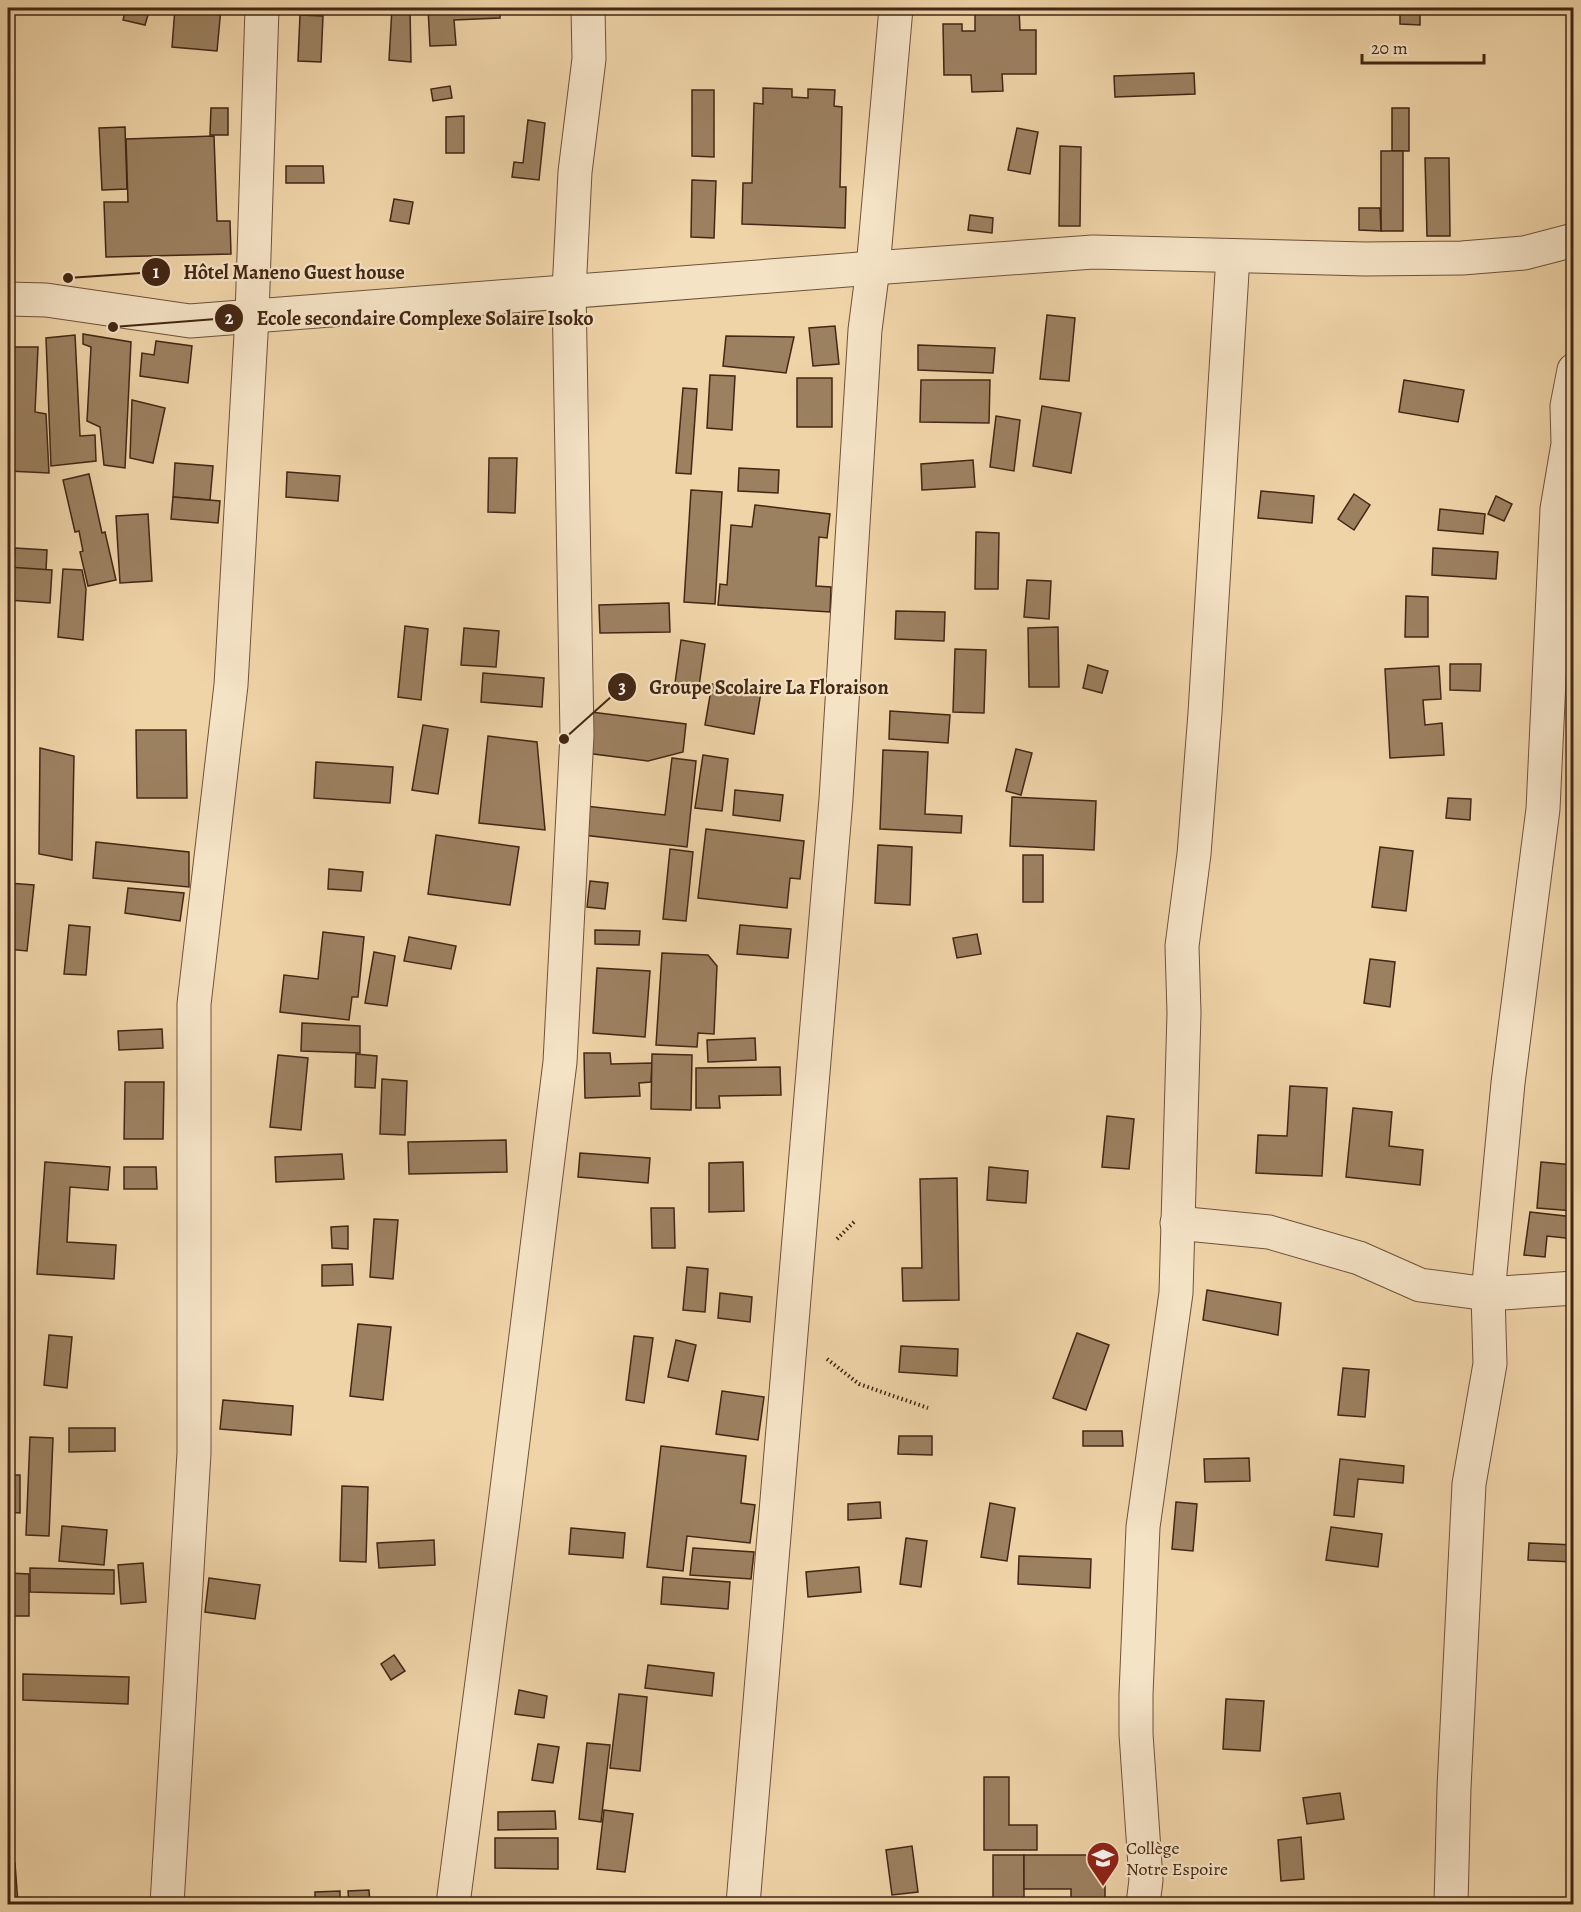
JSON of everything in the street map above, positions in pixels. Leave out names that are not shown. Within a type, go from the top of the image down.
[{"type":"street","points":[[166,1905],[194,1453],[195,1004],[231,685],[252,317],[262,8]]},
{"type":"street","points":[[453,1905],[560,1062],[577,735],[568,291],[575,172],[589,58],[588,8]]},
{"type":"street","points":[[743,1905],[836,799],[865,330],[873,268],[896,8]]},
{"type":"street","points":[[8,299],[46,300],[190,321],[1093,252],[1365,259],[1462,258],[1524,253],[1574,240]]},
{"type":"street","points":[[1143,1905],[1146,1880],[1136,1734],[1136,1694],[1143,1539],[1176,1293],[1184,1013],[1182,946],[1194,854],[1205,712],[1233,256]]},
{"type":"street","points":[[1450,1905],[1469,1484],[1490,1364],[1488,1294],[1508,1083],[1543,809],[1557,509],[1568,444],[1567,406],[1574,370]]},
{"type":"street","points":[[1177,1222],[1269,1232],[1359,1258],[1420,1285],[1488,1294],[1574,1288]]},
{"type":"path","points":[[790,1331],[860,1384],[928,1408]]},
{"type":"building","points":[[126,8],[150,8],[145,25],[123,20]]},
{"type":"building","points":[[175,8],[221,8],[217,51],[172,47]]},
{"type":"building","points":[[331,8],[364,8],[364,12],[331,11]]},
{"type":"building","points":[[392,8],[410,8],[411,62],[389,60]]},
{"type":"building","points":[[428,8],[500,8],[500,18],[454,20],[456,45],[430,46]]},
{"type":"building","points":[[500,8],[544,8],[544,14],[501,12]]},
{"type":"building","points":[[975,8],[1019,8],[1020,30],[1036,30],[1036,74],[1002,74],[1003,91],[972,92],[971,75],[944,75],[943,24],[962,24],[962,31],[975,31]]},
{"type":"building","points":[[1400,8],[1420,8],[1420,25],[1400,24]]},
{"type":"building","points":[[300,15],[323,16],[321,62],[298,61]]},
{"type":"building","points":[[8,71],[12,71],[12,97],[8,97]]},
{"type":"building","points":[[1194,73],[1195,94],[1115,97],[1114,76]]},
{"type":"building","points":[[450,86],[452,98],[433,101],[431,89]]},
{"type":"building","points":[[763,88],[792,89],[792,97],[808,98],[808,89],[835,90],[834,106],[842,107],[840,187],[846,187],[845,228],[742,224],[743,183],[752,183],[754,103],[763,104]]},
{"type":"building","points":[[692,90],[714,90],[714,157],[692,156]]},
{"type":"building","points":[[211,108],[228,108],[228,135],[210,135]]},
{"type":"building","points":[[1392,108],[1409,108],[1409,151],[1392,151]]},
{"type":"building","points":[[464,116],[464,153],[446,153],[446,117]]},
{"type":"building","points":[[528,120],[545,123],[539,180],[512,177],[514,162],[523,163]]},
{"type":"building","points":[[125,127],[127,189],[102,190],[99,128]]},
{"type":"building","points":[[1017,128],[1038,132],[1030,174],[1008,170]]},
{"type":"building","points":[[214,136],[217,221],[230,221],[231,254],[106,257],[104,202],[128,202],[126,139]]},
{"type":"building","points":[[1060,146],[1081,147],[1080,226],[1059,226]]},
{"type":"building","points":[[1381,151],[1403,151],[1403,231],[1381,231]]},
{"type":"building","points":[[1425,158],[1449,158],[1450,236],[1427,236]]},
{"type":"building","points":[[286,166],[323,166],[324,183],[286,183]]},
{"type":"building","points":[[692,180],[716,181],[714,238],[691,237]]},
{"type":"building","points":[[394,199],[413,202],[409,224],[390,221]]},
{"type":"building","points":[[1359,208],[1380,208],[1381,231],[1359,230]]},
{"type":"building","points":[[970,215],[993,218],[992,233],[968,230]]},
{"type":"building","points":[[1047,315],[1075,318],[1069,381],[1040,379]]},
{"type":"building","points":[[835,326],[839,364],[813,366],[809,328]]},
{"type":"building","points":[[83,334],[131,342],[125,468],[104,465],[100,427],[87,421],[91,347],[83,344]]},
{"type":"building","points":[[75,335],[80,436],[95,435],[96,461],[51,466],[46,338]]},
{"type":"building","points":[[726,336],[794,337],[786,373],[723,366]]},
{"type":"building","points":[[156,341],[192,346],[188,383],[140,376],[142,353],[154,355]]},
{"type":"building","points":[[918,345],[995,348],[993,373],[918,370]]},
{"type":"building","points":[[8,347],[38,347],[35,412],[46,414],[49,473],[8,471]]},
{"type":"building","points":[[710,375],[735,376],[732,430],[707,428]]},
{"type":"building","points":[[797,378],[832,378],[832,427],[797,427]]},
{"type":"building","points":[[921,380],[990,380],[989,423],[920,422]]},
{"type":"building","points":[[1404,380],[1464,390],[1458,422],[1399,412]]},
{"type":"building","points":[[683,388],[697,389],[691,474],[676,473]]},
{"type":"building","points":[[132,400],[165,408],[153,463],[130,458]]},
{"type":"building","points":[[1042,406],[1081,413],[1071,473],[1033,466]]},
{"type":"building","points":[[996,416],[1020,420],[1014,471],[990,467]]},
{"type":"building","points":[[489,458],[517,458],[515,513],[488,512]]},
{"type":"building","points":[[973,460],[975,487],[922,490],[921,464]]},
{"type":"building","points":[[175,463],[213,466],[210,500],[173,497]]},
{"type":"building","points":[[739,468],[779,470],[778,493],[738,491]]},
{"type":"building","points":[[287,472],[340,476],[338,501],[286,497]]},
{"type":"building","points":[[89,474],[102,533],[105,532],[116,580],[88,586],[80,552],[83,551],[79,531],[75,532],[63,480]]},
{"type":"building","points":[[691,490],[722,492],[715,604],[684,602]]},
{"type":"building","points":[[1261,491],[1314,496],[1312,523],[1258,518]]},
{"type":"building","points":[[1354,494],[1370,505],[1354,530],[1338,519]]},
{"type":"building","points":[[1496,496],[1512,504],[1504,521],[1488,514]]},
{"type":"building","points":[[173,497],[220,501],[218,523],[171,519]]},
{"type":"building","points":[[755,505],[830,514],[827,538],[819,537],[816,586],[831,587],[830,612],[718,605],[720,584],[727,585],[731,525],[752,527]]},
{"type":"building","points":[[1440,509],[1485,514],[1483,534],[1438,530]]},
{"type":"building","points":[[148,514],[152,581],[120,583],[116,516]]},
{"type":"building","points":[[976,532],[999,533],[998,589],[975,589]]},
{"type":"building","points":[[15,548],[47,550],[46,570],[14,568]]},
{"type":"building","points":[[1433,548],[1498,552],[1496,579],[1432,575]]},
{"type":"building","points":[[8,567],[52,570],[50,603],[8,600]]},
{"type":"building","points":[[63,569],[82,570],[86,589],[83,640],[58,637]]},
{"type":"building","points":[[1027,580],[1051,581],[1049,619],[1024,617]]},
{"type":"building","points":[[1406,596],[1428,597],[1428,637],[1405,637]]},
{"type":"building","points":[[669,603],[670,632],[600,633],[599,605]]},
{"type":"building","points":[[896,611],[945,612],[944,641],[895,639]]},
{"type":"building","points":[[405,626],[428,629],[421,700],[398,697]]},
{"type":"building","points":[[1058,627],[1059,687],[1029,687],[1028,628]]},
{"type":"building","points":[[464,628],[499,631],[496,667],[461,665]]},
{"type":"building","points":[[681,640],[705,644],[699,686],[675,683]]},
{"type":"building","points":[[955,649],[986,650],[984,713],[953,712]]},
{"type":"building","points":[[1450,664],[1481,664],[1480,691],[1450,690]]},
{"type":"building","points":[[1088,665],[1108,671],[1102,693],[1083,688]]},
{"type":"building","points":[[1439,666],[1441,699],[1423,700],[1425,725],[1442,723],[1444,755],[1390,758],[1385,669]]},
{"type":"building","points":[[483,673],[544,678],[542,707],[481,702]]},
{"type":"building","points":[[712,684],[761,692],[754,734],[705,725]]},
{"type":"building","points":[[890,711],[950,715],[948,743],[889,739]]},
{"type":"building","points":[[591,712],[686,724],[683,752],[648,761],[586,753]]},
{"type":"building","points":[[423,725],[448,729],[438,794],[412,790]]},
{"type":"building","points":[[136,730],[186,730],[187,798],[137,798]]},
{"type":"building","points":[[488,736],[537,742],[545,830],[479,823]]},
{"type":"building","points":[[40,748],[74,756],[72,860],[39,854]]},
{"type":"building","points":[[1016,749],[1032,753],[1021,795],[1006,791]]},
{"type":"building","points":[[883,750],[928,752],[925,814],[962,816],[961,833],[880,829]]},
{"type":"building","points":[[703,755],[728,759],[722,811],[695,808]]},
{"type":"building","points":[[672,758],[696,761],[687,847],[583,835],[586,806],[665,815]]},
{"type":"building","points":[[316,762],[393,767],[390,803],[314,798]]},
{"type":"building","points":[[735,790],[783,795],[780,821],[733,815]]},
{"type":"building","points":[[1012,797],[1096,801],[1094,850],[1010,846]]},
{"type":"building","points":[[1448,798],[1471,799],[1470,820],[1446,818]]},
{"type":"building","points":[[706,829],[804,841],[800,879],[790,878],[787,908],[698,898]]},
{"type":"building","points":[[436,835],[519,847],[510,905],[428,894]]},
{"type":"building","points":[[96,842],[189,852],[189,887],[93,878]]},
{"type":"building","points":[[878,845],[912,847],[910,905],[875,903]]},
{"type":"building","points":[[1380,847],[1413,851],[1406,911],[1372,907]]},
{"type":"building","points":[[670,849],[693,852],[686,921],[663,919]]},
{"type":"building","points":[[1023,855],[1043,855],[1043,902],[1023,902]]},
{"type":"building","points":[[329,869],[363,872],[361,891],[328,889]]},
{"type":"building","points":[[590,881],[608,883],[605,909],[587,907]]},
{"type":"building","points":[[8,883],[34,885],[27,951],[8,949]]},
{"type":"building","points":[[128,888],[184,893],[180,921],[125,913]]},
{"type":"building","points":[[69,925],[90,927],[86,975],[64,974]]},
{"type":"building","points":[[740,925],[791,929],[788,958],[737,954]]},
{"type":"building","points":[[595,930],[640,931],[639,945],[595,944]]},
{"type":"building","points":[[323,932],[364,937],[358,997],[352,997],[349,1020],[280,1012],[284,975],[318,979]]},
{"type":"building","points":[[977,934],[981,954],[957,958],[953,938]]},
{"type":"building","points":[[409,937],[456,946],[451,969],[404,961]]},
{"type":"building","points":[[374,952],[395,956],[387,1006],[365,1003]]},
{"type":"building","points":[[662,953],[708,955],[717,966],[714,1034],[698,1033],[697,1047],[656,1045]]},
{"type":"building","points":[[1370,959],[1395,962],[1390,1007],[1364,1003]]},
{"type":"building","points":[[597,968],[650,971],[645,1037],[593,1033]]},
{"type":"building","points":[[302,1023],[360,1026],[360,1053],[301,1051]]},
{"type":"building","points":[[162,1029],[163,1048],[119,1050],[118,1031]]},
{"type":"building","points":[[755,1038],[756,1060],[708,1062],[707,1040]]},
{"type":"building","points":[[584,1053],[610,1053],[611,1064],[652,1063],[651,1082],[639,1083],[640,1096],[585,1098]]},
{"type":"building","points":[[356,1054],[377,1056],[375,1088],[355,1087]]},
{"type":"building","points":[[652,1054],[692,1055],[691,1110],[651,1109]]},
{"type":"building","points":[[278,1055],[308,1058],[301,1130],[270,1127]]},
{"type":"building","points":[[8,1060],[13,1060],[10,1142],[8,1142]]},
{"type":"building","points":[[780,1067],[781,1095],[719,1096],[720,1108],[696,1108],[696,1068]]},
{"type":"building","points":[[382,1079],[407,1081],[405,1135],[380,1134]]},
{"type":"building","points":[[125,1082],[164,1082],[163,1139],[124,1139]]},
{"type":"building","points":[[1290,1086],[1327,1088],[1322,1176],[1256,1173],[1258,1135],[1287,1136]]},
{"type":"building","points":[[1353,1108],[1392,1112],[1389,1146],[1423,1150],[1420,1185],[1346,1177]]},
{"type":"building","points":[[1107,1116],[1134,1119],[1129,1169],[1102,1167]]},
{"type":"building","points":[[506,1140],[507,1172],[409,1174],[408,1142]]},
{"type":"building","points":[[580,1153],[650,1158],[648,1183],[578,1177]]},
{"type":"building","points":[[342,1154],[344,1179],[276,1182],[275,1157]]},
{"type":"building","points":[[45,1162],[110,1167],[108,1190],[70,1187],[67,1242],[116,1245],[114,1279],[37,1274]]},
{"type":"building","points":[[743,1162],[744,1211],[709,1212],[709,1163]]},
{"type":"building","points":[[1541,1162],[1574,1165],[1574,1211],[1537,1208]]},
{"type":"building","points":[[124,1167],[156,1167],[157,1189],[124,1189]]},
{"type":"building","points":[[989,1167],[1028,1171],[1026,1203],[987,1200]]},
{"type":"building","points":[[957,1178],[959,1300],[903,1301],[902,1268],[922,1268],[920,1179]]},
{"type":"building","points":[[651,1208],[674,1208],[675,1248],[652,1248]]},
{"type":"building","points":[[1530,1212],[1574,1217],[1574,1239],[1547,1236],[1545,1257],[1524,1255]]},
{"type":"building","points":[[374,1219],[398,1220],[393,1279],[370,1277]]},
{"type":"building","points":[[348,1226],[348,1249],[332,1248],[331,1227]]},
{"type":"building","points":[[352,1264],[353,1285],[322,1286],[322,1265]]},
{"type":"building","points":[[687,1267],[708,1269],[705,1312],[683,1310]]},
{"type":"building","points":[[1207,1290],[1281,1303],[1278,1335],[1203,1320]]},
{"type":"building","points":[[720,1293],[752,1297],[750,1322],[718,1318]]},
{"type":"building","points":[[358,1324],[391,1327],[383,1400],[350,1396]]},
{"type":"building","points":[[1077,1333],[1109,1345],[1086,1410],[1053,1398]]},
{"type":"building","points":[[49,1335],[72,1337],[67,1388],[44,1385]]},
{"type":"building","points":[[634,1336],[653,1338],[644,1403],[626,1400]]},
{"type":"building","points":[[676,1340],[696,1345],[688,1381],[668,1377]]},
{"type":"building","points":[[901,1346],[958,1349],[957,1376],[899,1372]]},
{"type":"building","points":[[1343,1368],[1369,1370],[1365,1417],[1338,1415]]},
{"type":"building","points":[[722,1391],[764,1397],[758,1440],[716,1434]]},
{"type":"building","points":[[223,1400],[293,1406],[291,1435],[220,1429]]},
{"type":"building","points":[[69,1428],[115,1428],[115,1451],[69,1452]]},
{"type":"building","points":[[1083,1431],[1122,1431],[1123,1446],[1083,1446]]},
{"type":"building","points":[[899,1436],[932,1436],[932,1455],[898,1454]]},
{"type":"building","points":[[30,1437],[53,1438],[49,1536],[26,1535]]},
{"type":"building","points":[[661,1446],[746,1456],[741,1503],[755,1505],[750,1543],[687,1536],[683,1571],[647,1567]]},
{"type":"building","points":[[1249,1458],[1250,1481],[1205,1482],[1204,1459]]},
{"type":"building","points":[[1340,1459],[1404,1466],[1403,1483],[1358,1479],[1354,1517],[1334,1515]]},
{"type":"building","points":[[8,1475],[20,1475],[20,1513],[8,1512]]},
{"type":"building","points":[[342,1486],[368,1487],[366,1562],[340,1561]]},
{"type":"building","points":[[880,1502],[881,1518],[848,1520],[848,1504]]},
{"type":"building","points":[[1176,1502],[1197,1504],[1193,1551],[1172,1549]]},
{"type":"building","points":[[990,1503],[1015,1508],[1007,1561],[981,1557]]},
{"type":"building","points":[[62,1526],[107,1530],[104,1565],[59,1561]]},
{"type":"building","points":[[1331,1527],[1382,1534],[1378,1567],[1326,1560]]},
{"type":"building","points":[[571,1528],[625,1533],[623,1558],[569,1554]]},
{"type":"building","points":[[906,1538],[927,1541],[921,1587],[900,1584]]},
{"type":"building","points":[[434,1540],[435,1565],[379,1568],[377,1543]]},
{"type":"building","points":[[1529,1543],[1574,1545],[1574,1562],[1528,1560]]},
{"type":"building","points":[[693,1548],[754,1552],[751,1579],[690,1575]]},
{"type":"building","points":[[1019,1556],[1091,1559],[1090,1588],[1018,1584]]},
{"type":"building","points":[[143,1563],[146,1602],[121,1604],[118,1565]]},
{"type":"building","points":[[859,1567],[861,1592],[808,1597],[806,1572]]},
{"type":"building","points":[[30,1568],[114,1570],[114,1594],[30,1592]]},
{"type":"building","points":[[9,1573],[29,1574],[29,1616],[8,1616]]},
{"type":"building","points":[[663,1577],[730,1582],[728,1609],[661,1604]]},
{"type":"building","points":[[209,1578],[260,1585],[255,1619],[205,1612]]},
{"type":"building","points":[[394,1655],[405,1671],[391,1680],[381,1664]]},
{"type":"building","points":[[648,1665],[714,1673],[712,1696],[645,1688]]},
{"type":"building","points":[[23,1674],[129,1677],[128,1704],[23,1700]]},
{"type":"building","points":[[519,1690],[547,1696],[544,1718],[515,1714]]},
{"type":"building","points":[[619,1694],[647,1697],[640,1771],[610,1768]]},
{"type":"building","points":[[1226,1699],[1264,1701],[1260,1751],[1223,1749]]},
{"type":"building","points":[[587,1743],[610,1745],[601,1822],[579,1819]]},
{"type":"building","points":[[538,1744],[559,1747],[553,1783],[532,1780]]},
{"type":"building","points":[[984,1777],[1009,1777],[1009,1825],[1037,1825],[1037,1850],[984,1850]]},
{"type":"building","points":[[1340,1793],[1344,1819],[1307,1824],[1303,1798]]},
{"type":"building","points":[[8,1801],[14,1801],[13,1844],[8,1843]]},
{"type":"building","points":[[604,1810],[633,1814],[625,1872],[597,1869]]},
{"type":"building","points":[[555,1811],[556,1829],[498,1830],[498,1812]]},
{"type":"building","points":[[1301,1837],[1304,1879],[1281,1881],[1278,1840]]},
{"type":"building","points":[[495,1838],[558,1838],[558,1869],[495,1868]]},
{"type":"building","points":[[912,1846],[918,1892],[892,1895],[886,1850]]},
{"type":"building","points":[[993,1855],[1024,1855],[1024,1901],[993,1901]]},
{"type":"building","points":[[1024,1855],[1105,1855],[1105,1904],[1071,1904],[1071,1889],[1024,1889]]},
{"type":"building","points":[[15,1863],[18,1904],[8,1904],[8,1864]]},
{"type":"building","points":[[369,1890],[370,1904],[349,1904],[348,1891]]},
{"type":"building","points":[[340,1891],[340,1904],[315,1904],[315,1892]]},
{"type":"place","name":"Hôtel Maneno Guest house","points":[[68,278]]},
{"type":"place","name":"Ecole secondaire Complexe Solaire Isoko","points":[[113,327]]},
{"type":"place","name":"Groupe Scolaire La Floraison","points":[[564,739]]},
{"type":"place","name":"Collège Notre Espoire","points":[[1103,1887]]}]
